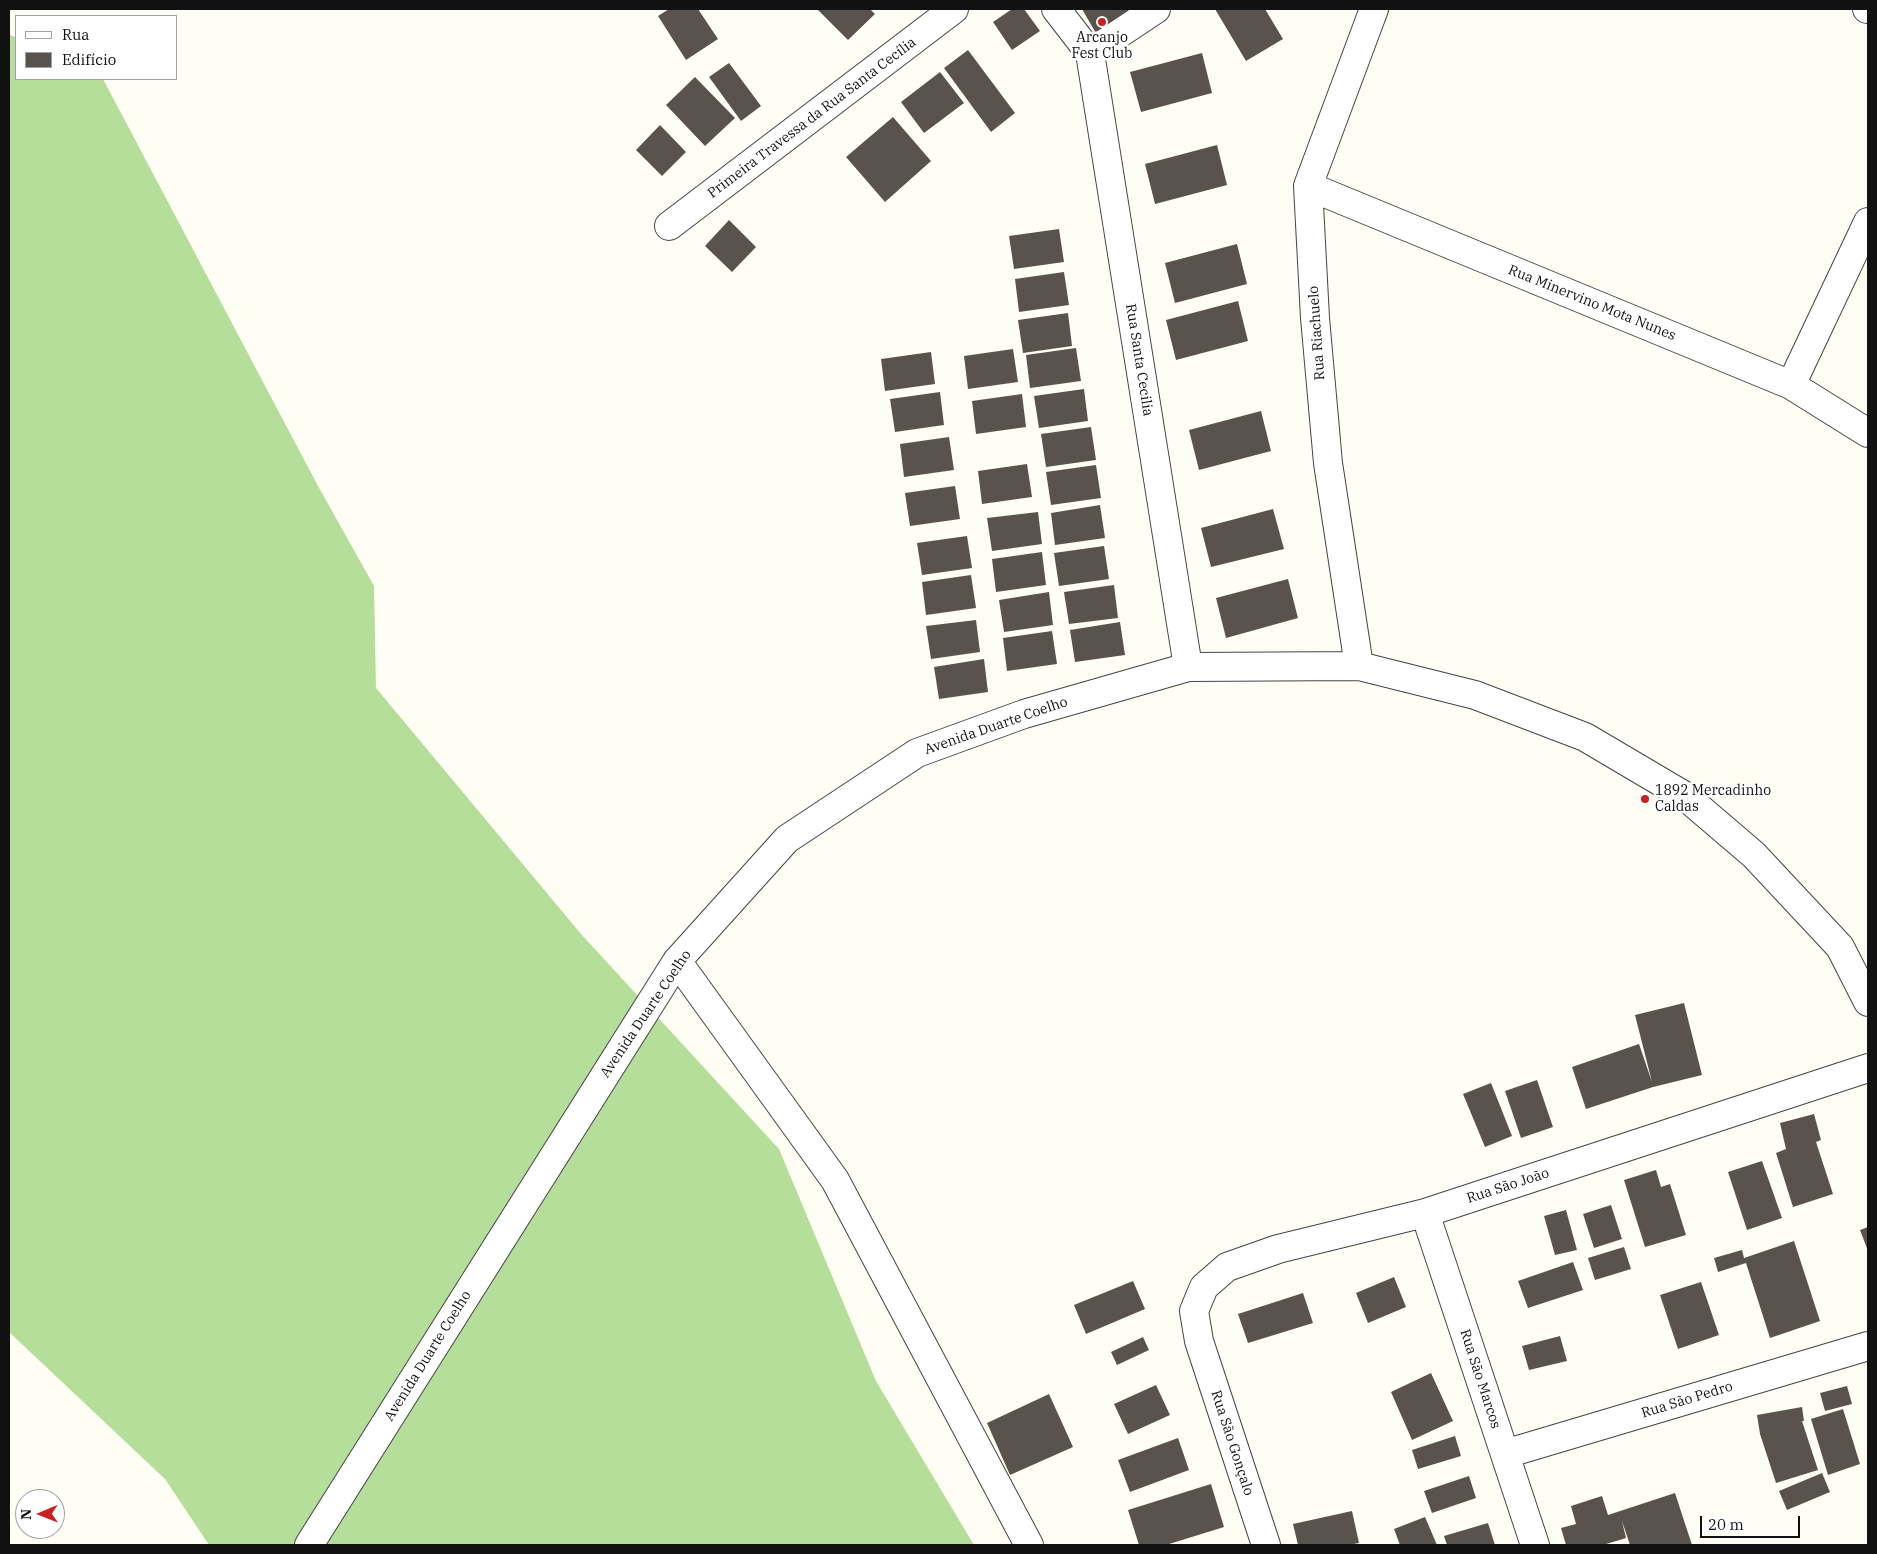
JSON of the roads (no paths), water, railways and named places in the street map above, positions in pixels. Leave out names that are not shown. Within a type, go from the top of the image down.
[{"type":"street","name":"Primeira Travessa da Rua Santa Cecília","points":[[669,226],[954,9]]},
{"type":"street","points":[[1056,9],[1090,53],[1156,9]]},
{"type":"street","name":"Rua Riachuelo","points":[[1358,666],[1328,464],[1315,318],[1308,186],[1374,9]]},
{"type":"street","name":"Rua Santa Cecilia","points":[[1090,53],[1188,666]]},
{"type":"street","name":"Rua Minervino Mota Nunes","points":[[1308,186],[1791,385],[1868,433]]},
{"type":"street","points":[[1791,385],[1868,222]]},
{"type":"street","name":"Avenida Duarte Coelho","points":[[309,1545],[677,962],[787,839],[917,753],[1024,714],[1188,666],[1358,666],[1475,695],[1585,737],[1685,796],[1754,855],[1840,947],[1868,1002]]},
{"type":"street","points":[[677,962],[835,1180],[1028,1545]]},
{"type":"street","name":"Rua São João","points":[[1199,1341],[1194,1311],[1204,1287],[1227,1266],[1278,1249],[1425,1213],[1868,1068]]},
{"type":"street","name":"Rua São Marcos","points":[[1425,1213],[1535,1545]]},
{"type":"street","name":"Rua São Gonçalo","points":[[1199,1341],[1266,1545]]},
{"type":"street","name":"Rua São Pedro","points":[[1506,1454],[1868,1346]]},
{"type":"place","name":"Arcanjo Fest Club","points":[[1102,22]]},
{"type":"place","name":"1892 Mercadinho Caldas","points":[[1645,799]]}]
